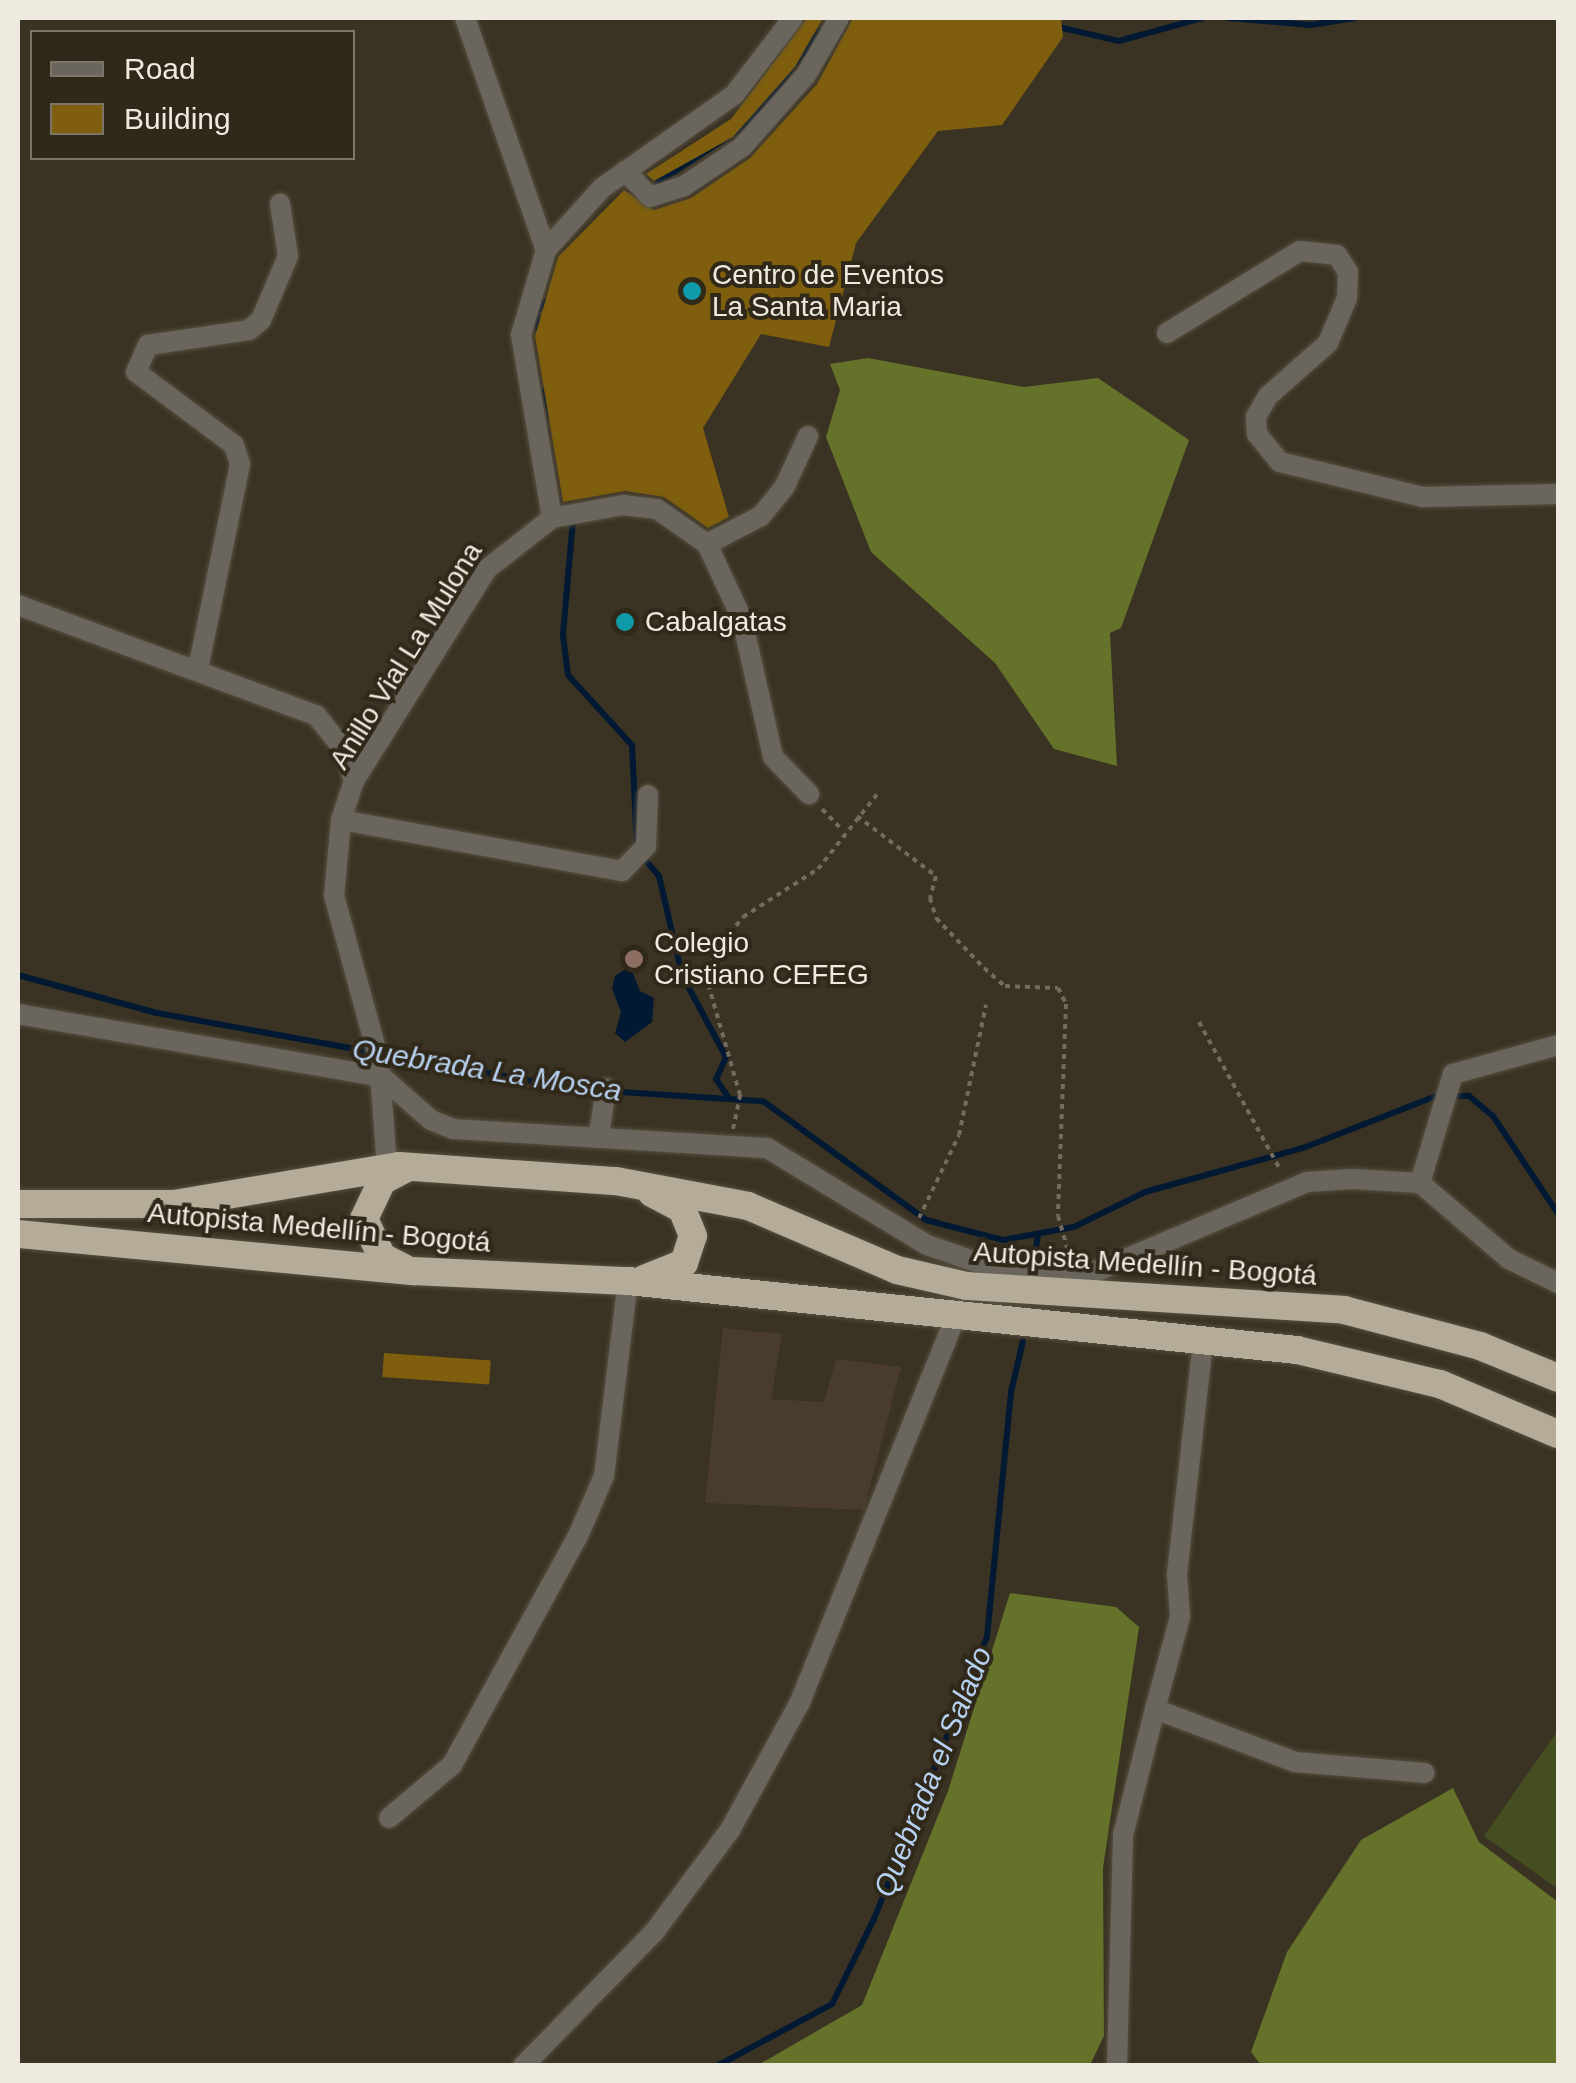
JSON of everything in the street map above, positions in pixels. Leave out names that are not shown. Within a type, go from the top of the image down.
[{"type":"highway","name":"Autopista Medellín - Bogotá","points":[[18,1204],[174,1204],[387,1167],[616,1182],[748,1206],[897,1270],[967,1286],[1344,1310],[1480,1346],[1558,1378]]},
{"type":"highway","points":[[413,1270],[382,1258],[364,1220],[382,1181],[422,1168]]},
{"type":"highway","points":[[616,1182],[671,1200],[693,1236],[684,1262],[670,1274],[628,1281]]},
{"type":"highway","name":"Autopista Medellín - Bogotá","points":[[18,1234],[413,1270],[628,1281],[1203,1342],[1375,1366],[1558,1434]]},
{"type":"street","points":[[465,18],[546,250]]},
{"type":"street","points":[[793,18],[724,104],[625,172],[546,250],[521,336],[556,517],[657,508],[707,544],[732,588],[773,757],[809,794]]},
{"type":"street","points":[[625,172],[650,196],[684,186],[742,147],[806,76],[839,18]]},
{"type":"street","points":[[198,668],[240,464],[234,445],[136,372],[148,345],[249,330],[261,320],[288,256],[280,204]]},
{"type":"street","points":[[1167,333],[1300,251],[1337,255],[1348,272],[1347,298],[1328,343],[1268,396],[1256,417],[1257,434],[1280,462],[1422,497],[1558,494]]},
{"type":"street","points":[[707,544],[761,516],[786,486],[808,436]]},
{"type":"street","name":"Anillo Vial La Mulona","points":[[387,1167],[374,1037],[336,908],[340,820],[354,781],[488,569],[556,517]]},
{"type":"street","points":[[18,605],[198,668],[316,715],[344,750],[354,781]]},
{"type":"street","points":[[340,820],[622,871],[646,846],[648,795]]},
{"type":"street","points":[[18,1014],[380,1068],[430,1120],[453,1129],[600,1126],[767,1148],[944,1254],[1070,1273],[1096,1272],[1307,1182],[1420,1184],[1509,1259],[1558,1283]]},
{"type":"street","points":[[1420,1184],[1443,1088],[1468,1064],[1558,1044]]},
{"type":"street","points":[[600,1126],[606,1089]]},
{"type":"street","points":[[388,1818],[452,1765],[584,1521],[604,1476],[628,1281]]},
{"type":"street","points":[[523,2066],[654,1931],[730,1830],[800,1702],[957,1314]]},
{"type":"street","points":[[1118,2066],[1123,1835],[1180,1617],[1176,1574],[1203,1342]]},
{"type":"street","points":[[1154,1709],[1295,1762],[1426,1773]]},
{"type":"path","points":[[733,1126],[740,1094],[711,1003],[708,980],[718,950],[744,917],[818,869],[843,831],[878,793]]},
{"type":"path","points":[[809,794],[843,831]]},
{"type":"path","points":[[857,816],[936,876],[930,898],[936,918],[984,968],[1005,986],[1058,988],[1066,1004],[1058,1216],[1070,1263]]},
{"type":"path","points":[[923,1208],[959,1135],[986,1005]]},
{"type":"path","points":[[1199,1022],[1286,1181]]},
{"type":"shaded area","points":[[723,1328],[782,1334],[771,1399],[824,1402],[836,1359],[901,1367],[864,1510],[705,1503]]},
{"type":"green space","points":[[868,358],[1024,387],[1098,378],[1189,440],[1121,628],[1110,633],[1117,766],[1054,749],[995,663],[871,552],[826,437],[840,390],[830,364]]},
{"type":"green space","points":[[1010,1593],[1116,1607],[1139,1627],[1103,1868],[1104,2036],[1090,2065],[758,2065],[862,2005],[948,1791]]},
{"type":"green space","points":[[1558,1730],[1558,1883],[1555,1887],[1484,1836]]},
{"type":"green space","points":[[1453,1788],[1479,1842],[1558,1902],[1558,2065],[1261,2065],[1251,2052],[1287,1952],[1361,1840]]},
{"type":"water","points":[[630,966],[640,991],[654,998],[652,1022],[625,1042],[615,1033],[621,1012],[612,989],[615,976]]},
{"type":"building","points":[[807,18],[823,18],[795,67],[733,137],[654,181],[646,174],[731,119]]},
{"type":"building","name":"Centro de Eventos La Santa Maria","points":[[853,18],[1061,18],[1063,37],[1002,125],[938,131],[856,243],[829,347],[761,334],[703,428],[729,517],[708,528],[664,497],[625,491],[563,502],[535,336],[558,257],[624,190],[654,210],[691,198],[750,158],[817,84]]},
{"type":"building","points":[[384,1353],[491,1360],[489,1384],[382,1377]]},
{"type":"waterway","points":[[1054,26],[1119,41],[1202,18]]},
{"type":"waterway","points":[[1229,18],[1311,25],[1354,18]]},
{"type":"waterway","points":[[658,182],[750,123],[820,31]]},
{"type":"waterway","points":[[539,334],[536,312],[550,298]]},
{"type":"waterway","points":[[545,391],[551,416]]},
{"type":"waterway","points":[[573,520],[563,635],[568,675],[632,745],[637,846]]},
{"type":"waterway","points":[[643,857],[659,876],[682,975],[726,1057],[716,1079],[729,1098]]},
{"type":"waterway","name":"Quebrada La Mosca","points":[[18,975],[157,1013],[575,1089],[763,1101],[926,1220],[1003,1240],[1074,1227],[1145,1192],[1303,1148],[1434,1097],[1469,1096],[1493,1116],[1558,1214]]},
{"type":"waterway","name":"Quebrada el Salado","points":[[1035,1254],[1038,1234]]},
{"type":"waterway","name":"Quebrada el Salado","points":[[717,2066],[832,2004],[874,1919],[987,1637],[1011,1392],[1023,1341]]},
{"type":"place","name":"Centro de Eventos La Santa Maria","points":[[692,291]]},
{"type":"place","name":"Cabalgatas","points":[[625,622]]},
{"type":"place","name":"Colegio Cristiano CEFEG","points":[[634,959]]}]
